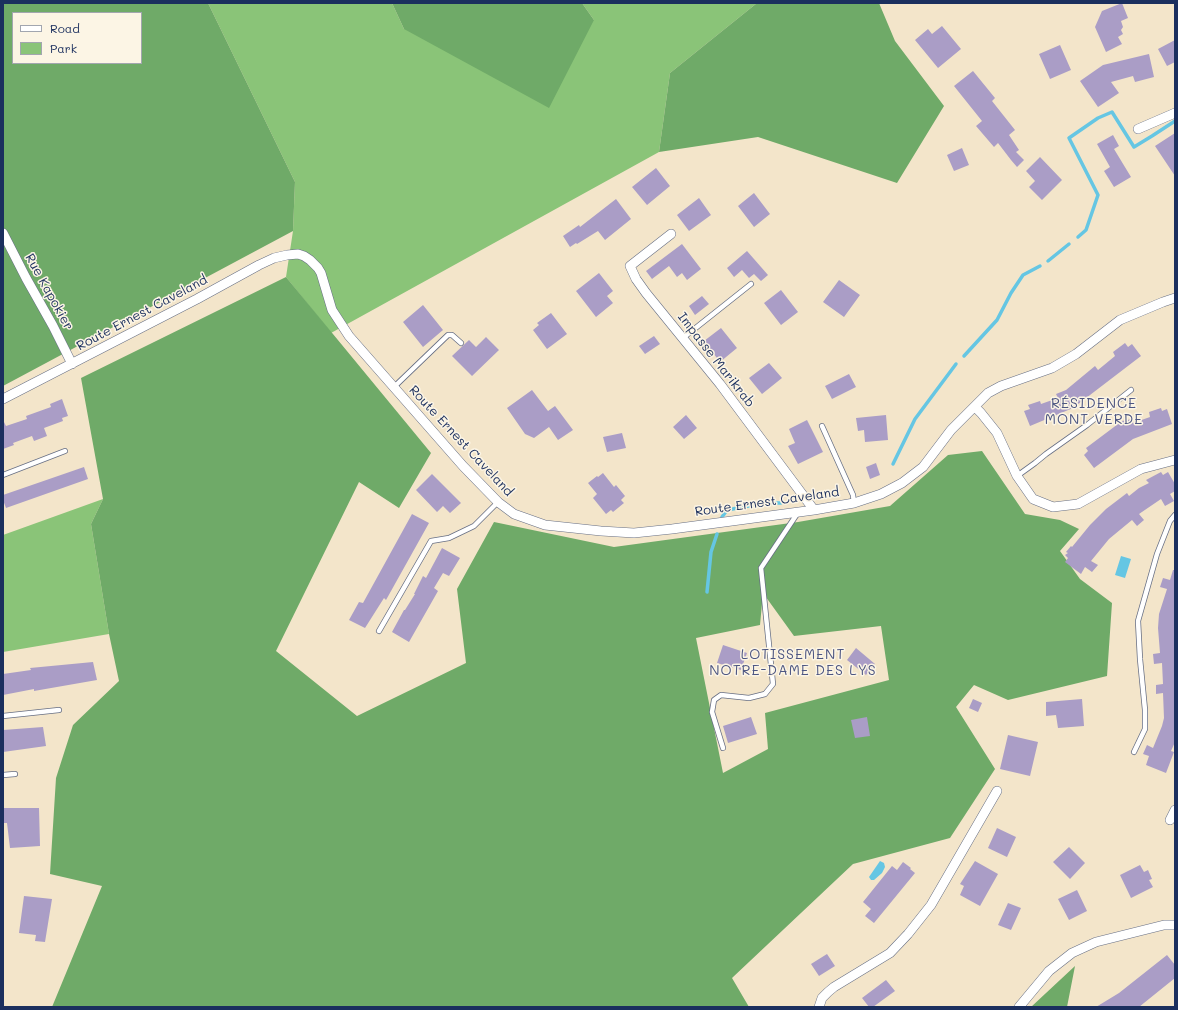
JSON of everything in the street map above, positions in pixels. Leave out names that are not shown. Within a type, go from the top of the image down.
[{"type":"street","points":[[1138,129],[1175,113]]},
{"type":"street","name":"Rue Kapokier","points":[[3,233],[72,364]]},
{"type":"street","name":"Impasse Marikrab","points":[[670,234],[630,266],[636,279],[720,384],[814,510]]},
{"type":"street","name":"Route Ernest Caveland","points":[[3,399],[198,299],[269,260],[287,255],[298,254],[310,260],[318,268],[332,310],[339,323],[349,336],[463,466],[498,502],[514,514],[545,526],[634,533],[814,510],[854,503],[881,494],[902,483],[923,468],[951,430],[988,393],[1001,386],[1052,368],[1076,354],[1120,320],[1175,298]]},
{"type":"street","points":[[975,407],[982,413],[997,433],[1018,476],[1033,499],[1053,507],[1078,504],[1141,469],[1175,460]]},
{"type":"street","points":[[819,1007],[822,998],[828,992],[890,953],[908,934],[931,905],[997,791]]},
{"type":"street","points":[[1170,820],[1175,810]]},
{"type":"street","points":[[1019,1007],[1049,971],[1072,954],[1096,942],[1164,925],[1175,925]]},
{"type":"lane","points":[[682,338],[750,284]]},
{"type":"lane","points":[[394,387],[448,335],[452,335],[461,343]]},
{"type":"lane","points":[[1018,476],[1132,390]]},
{"type":"lane","points":[[822,426],[853,495],[854,503]]},
{"type":"lane","points":[[3,475],[65,451]]},
{"type":"lane","points":[[379,632],[431,541],[449,538],[474,526],[498,502]]},
{"type":"lane","points":[[722,748],[712,712],[714,700],[721,695],[749,698],[754,697],[765,694],[773,684],[761,568],[798,512]]},
{"type":"lane","points":[[1134,752],[1145,729],[1145,710],[1138,621],[1157,554],[1170,521],[1175,515]]},
{"type":"lane","points":[[3,716],[59,710]]},
{"type":"lane","points":[[3,775],[15,774]]},
{"type":"green space","points":[[3,3],[208,3],[295,182],[293,231],[3,386]]},
{"type":"green space","points":[[208,3],[392,3],[404,29],[594,20],[582,3],[757,3],[670,73],[659,152],[331,333],[286,277],[293,231],[295,182]]},
{"type":"green space","points":[[392,3],[582,3],[594,20],[549,108],[404,29]]},
{"type":"green space","points":[[757,3],[879,3],[895,41],[944,106],[897,183],[758,137],[659,152],[670,73]]},
{"type":"green space","points":[[286,277],[431,453],[399,508],[359,482],[276,651],[357,716],[466,663],[457,589],[494,522],[614,547],[798,522],[890,506],[948,455],[982,451],[1025,514],[1060,520],[1079,529],[1060,551],[1080,579],[1112,603],[1107,676],[1008,700],[974,685],[956,707],[995,769],[950,838],[853,864],[732,978],[749,1007],[52,1007],[102,886],[50,874],[56,778],[73,725],[119,681],[109,634],[91,524],[103,499],[81,378]],"holes":[[[763,593],[794,636],[881,626],[889,680],[765,713],[768,749],[723,773],[696,638],[760,625]]]},
{"type":"green space","points":[[103,499],[91,524],[109,634],[3,652],[3,535]]},
{"type":"green space","points":[[1075,966],[1067,1007],[1031,1007]]},
{"type":"water","points":[[1121,556],[1131,559],[1125,578],[1115,575]]},
{"type":"water","points":[[880,861],[884,863],[885,867],[882,873],[874,880],[871,880],[869,877]]},
{"type":"building","points":[[1122,3],[1128,18],[1121,21],[1123,27],[1121,30],[1123,34],[1118,37],[1122,44],[1106,52],[1095,27],[1102,11]]},
{"type":"building","points":[[942,26],[961,49],[938,68],[915,40],[928,29],[932,34]]},
{"type":"building","points":[[1175,40],[1175,62],[1167,66],[1158,49]]},
{"type":"building","points":[[1060,45],[1071,70],[1050,79],[1039,54]]},
{"type":"building","points":[[1149,54],[1154,77],[1135,82],[1133,76],[1111,82],[1119,93],[1098,107],[1080,81],[1103,65]]},
{"type":"building","points":[[973,71],[995,98],[992,101],[1015,130],[1009,135],[1019,150],[1016,152],[1024,160],[1017,167],[998,143],[994,147],[976,126],[982,121],[954,86]]},
{"type":"building","points":[[1175,133],[1175,176],[1155,146]]},
{"type":"building","points":[[1113,135],[1119,146],[1114,149],[1131,177],[1114,187],[1104,171],[1110,167],[1097,144]]},
{"type":"building","points":[[962,148],[969,165],[954,171],[947,155]]},
{"type":"building","points":[[1040,157],[1062,180],[1042,200],[1029,187],[1035,181],[1026,171]]},
{"type":"building","points":[[656,168],[670,186],[647,205],[632,187]]},
{"type":"building","points":[[754,193],[770,214],[754,227],[738,206]]},
{"type":"building","points":[[699,198],[711,215],[689,231],[677,215]]},
{"type":"building","points":[[616,199],[631,219],[605,240],[598,231],[570,247],[563,236],[579,225],[580,227]]},
{"type":"building","points":[[682,244],[701,269],[687,280],[682,273],[677,277],[669,266],[652,279],[646,271]]},
{"type":"building","points":[[747,251],[768,275],[761,281],[754,274],[749,278],[742,270],[734,277],[727,268]]},
{"type":"building","points":[[599,273],[613,291],[607,296],[613,303],[596,317],[576,291]]},
{"type":"building","points":[[839,280],[860,295],[844,317],[823,302]]},
{"type":"building","points":[[781,290],[798,312],[781,325],[764,303]]},
{"type":"building","points":[[702,296],[709,304],[695,315],[689,306]]},
{"type":"building","points":[[423,305],[443,330],[423,347],[403,322]]},
{"type":"building","points":[[551,313],[567,334],[547,349],[533,330],[539,325],[537,323]]},
{"type":"building","points":[[721,328],[737,348],[720,362],[704,341]]},
{"type":"building","points":[[654,336],[660,344],[645,354],[639,346]]},
{"type":"building","points":[[486,337],[499,350],[472,376],[452,356],[469,340],[476,347]]},
{"type":"building","points":[[1125,343],[1128,347],[1132,344],[1141,356],[1073,408],[1030,426],[1024,411],[1030,409],[1028,405],[1040,401],[1041,404],[1058,398],[1056,394],[1066,390],[1095,366],[1098,370],[1115,356],[1113,352]]},
{"type":"building","points":[[769,363],[782,378],[762,394],[749,378]]},
{"type":"building","points":[[849,374],[856,387],[832,399],[825,386]]},
{"type":"building","points":[[532,390],[548,411],[555,406],[573,430],[558,440],[549,427],[534,438],[525,434],[507,408]]},
{"type":"building","points":[[62,399],[68,416],[62,418],[63,421],[44,428],[47,436],[34,441],[32,436],[13,443],[14,445],[3,449],[3,420],[6,426],[27,419],[26,416],[51,407],[50,404]]},
{"type":"building","points":[[1161,408],[1162,411],[1167,409],[1172,424],[1133,439],[1094,468],[1084,455],[1088,451],[1086,448],[1122,421],[1132,419],[1133,423],[1150,417],[1149,412]]},
{"type":"building","points":[[686,415],[697,428],[684,439],[673,427]]},
{"type":"building","points":[[886,415],[888,440],[865,442],[864,430],[858,431],[856,418]]},
{"type":"building","points":[[807,420],[823,452],[798,464],[788,446],[795,443],[789,429]]},
{"type":"building","points":[[622,433],[626,448],[607,452],[603,437]]},
{"type":"building","points":[[876,463],[880,475],[870,479],[866,467]]},
{"type":"building","points":[[84,467],[88,479],[6,508],[3,495]]},
{"type":"building","points":[[1161,472],[1163,475],[1168,472],[1175,484],[1175,491],[1170,494],[1174,501],[1165,506],[1161,499],[1139,514],[1144,520],[1137,526],[1132,520],[1109,539],[1091,561],[1098,565],[1092,572],[1085,567],[1081,574],[1065,562],[1068,558],[1065,555],[1068,553],[1066,552],[1106,509],[1127,493],[1129,496],[1139,488],[1149,483],[1146,480]]},
{"type":"building","points":[[603,473],[614,487],[616,485],[625,496],[621,500],[624,503],[613,512],[611,510],[606,514],[593,498],[597,494],[588,483]]},
{"type":"building","points":[[432,474],[461,503],[450,513],[443,506],[437,512],[416,490]]},
{"type":"building","points":[[412,514],[429,523],[386,600],[384,598],[365,628],[349,620],[359,602],[363,603]]},
{"type":"building","points":[[442,548],[460,558],[449,576],[443,573],[434,588],[438,591],[409,642],[392,632],[415,594],[423,576],[426,578]]},
{"type":"building","points":[[1173,570],[1175,570],[1175,742],[1171,751],[1174,752],[1166,773],[1146,765],[1149,756],[1143,754],[1147,745],[1153,748],[1164,718],[1163,693],[1156,694],[1156,685],[1163,684],[1162,663],[1154,664],[1153,654],[1160,653],[1158,628],[1159,614],[1167,589],[1160,587],[1163,578],[1170,580]]},
{"type":"building","points":[[723,645],[747,653],[741,670],[717,663]]},
{"type":"building","points":[[856,648],[875,664],[866,675],[847,660]]},
{"type":"building","points":[[93,662],[97,680],[3,695],[3,674],[31,670],[30,668]]},
{"type":"building","points":[[973,699],[982,703],[978,712],[969,708]]},
{"type":"building","points":[[1082,699],[1084,726],[1058,728],[1056,715],[1046,716],[1046,702]]},
{"type":"building","points":[[751,717],[757,734],[728,743],[723,726]]},
{"type":"building","points":[[867,717],[870,736],[855,738],[851,720]]},
{"type":"building","points":[[43,727],[46,746],[3,752],[3,730]]},
{"type":"building","points":[[1008,735],[1038,742],[1030,776],[1000,769]]},
{"type":"building","points":[[3,808],[39,808],[40,846],[10,848],[7,823],[3,823]]},
{"type":"building","points":[[997,828],[1016,837],[1007,857],[988,848]]},
{"type":"building","points":[[1069,847],[1085,863],[1070,879],[1053,862]]},
{"type":"building","points":[[975,861],[998,874],[980,906],[960,895],[964,886],[960,884]]},
{"type":"building","points":[[903,862],[915,873],[874,923],[865,916],[871,909],[863,902],[892,866],[897,870]]},
{"type":"building","points":[[1140,865],[1144,872],[1148,870],[1152,879],[1149,880],[1153,887],[1131,898],[1120,875]]},
{"type":"building","points":[[1077,890],[1087,911],[1069,920],[1058,899]]},
{"type":"building","points":[[24,896],[52,899],[45,942],[35,941],[36,935],[19,933]]},
{"type":"building","points":[[1008,903],[1021,908],[1011,930],[998,925]]},
{"type":"building","points":[[827,954],[835,966],[819,976],[811,964]]},
{"type":"building","points":[[1167,955],[1175,965],[1175,978],[1139,1007],[1096,1007],[1119,993]]},
{"type":"building","points":[[886,980],[895,991],[873,1007],[869,1007],[862,998]]},
{"type":"waterway","points":[[1078,237],[1086,230],[1098,195],[1069,138],[1098,118],[1112,112],[1134,147],[1175,121]]},
{"type":"waterway","points":[[1048,261],[1069,244]]},
{"type":"waterway","points":[[964,356],[997,320],[1011,293],[1023,275],[1040,266]]},
{"type":"waterway","points":[[893,464],[915,419],[956,364]]},
{"type":"waterway","points":[[722,517],[727,510],[765,503],[781,503]]},
{"type":"waterway","points":[[707,592],[711,552],[717,534]]},
{"type":"district","name":"RÉSIDENCE MONT VERDE","points":[[1094,412]]},
{"type":"district","name":"LOTISSEMENT NOTRE-DAME DES LYS","points":[[793,664]]}]
